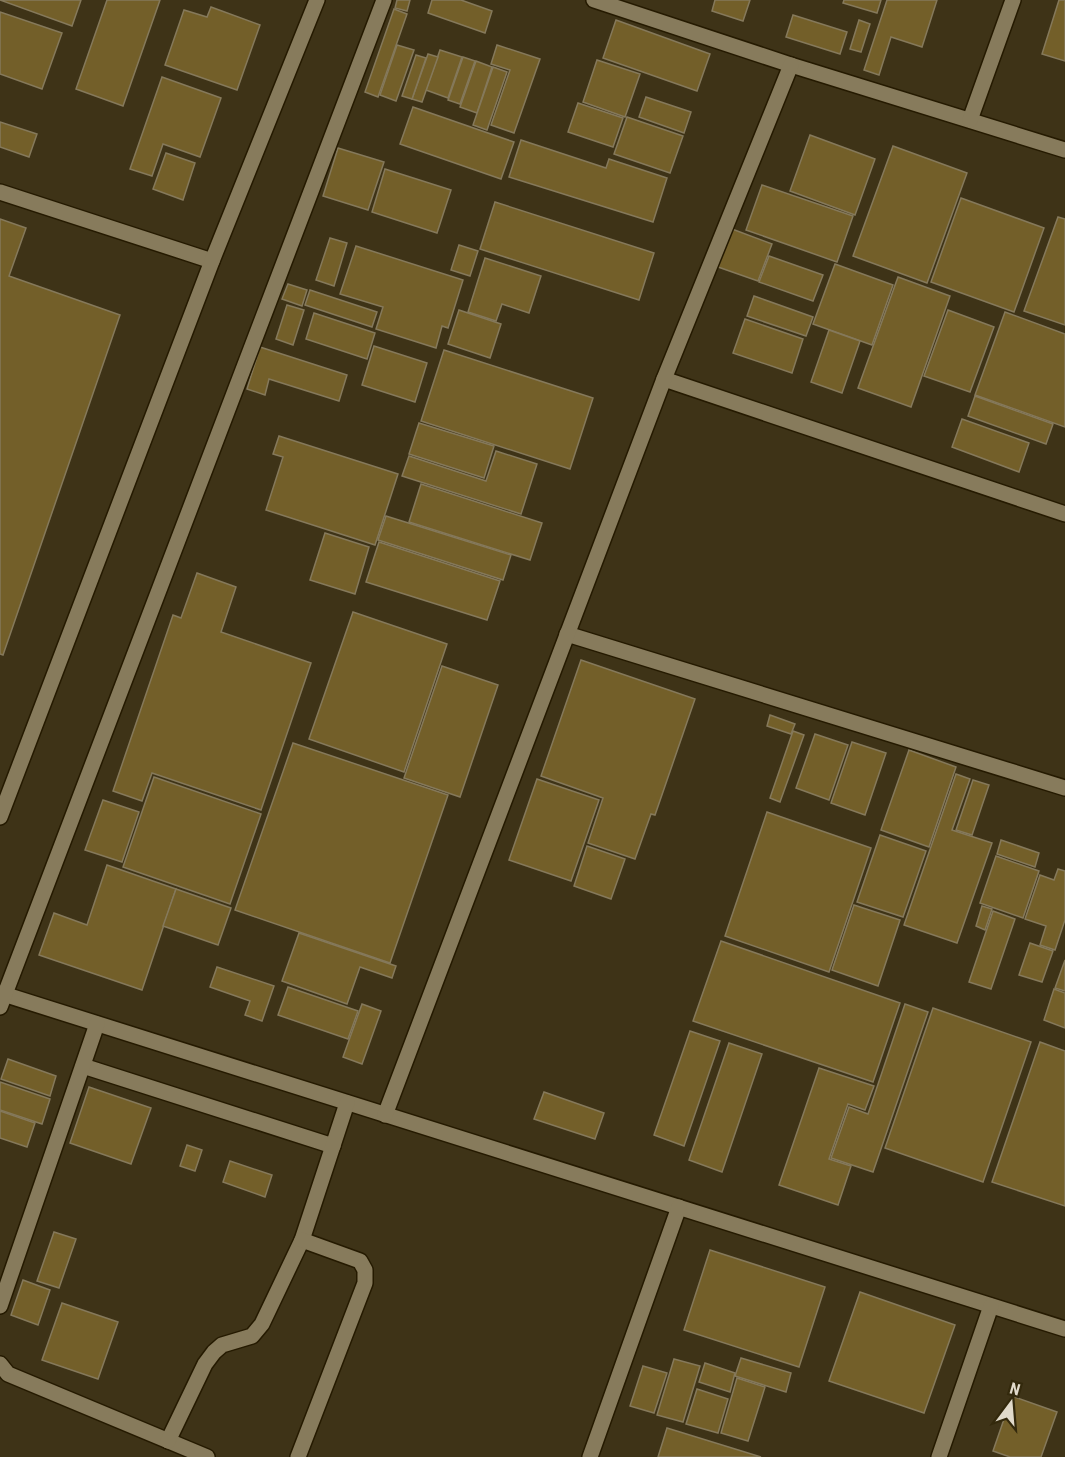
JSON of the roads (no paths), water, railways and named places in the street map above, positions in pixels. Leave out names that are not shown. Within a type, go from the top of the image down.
[{"type":"street","points":[[0,817],[212,261],[317,0]]},
{"type":"street","points":[[384,0],[2,998],[97,1024],[1065,1329]]},
{"type":"street","points":[[594,0],[791,65],[1065,150]]},
{"type":"street","points":[[970,120],[1013,0]]},
{"type":"street","points":[[385,1115],[664,379],[791,65]]},
{"type":"street","points":[[0,192],[212,261]]},
{"type":"street","points":[[664,379],[1065,514]]},
{"type":"street","points":[[567,634],[1065,788]]},
{"type":"street","points":[[0,1306],[97,1024]]},
{"type":"street","points":[[83,1066],[333,1146]]},
{"type":"street","points":[[168,1441],[205,1364],[214,1352],[222,1345],[252,1336],[262,1324],[302,1240],[347,1103]]},
{"type":"street","points":[[590,1457],[679,1208]]},
{"type":"street","points":[[298,1457],[364,1283],[365,1269],[360,1261],[302,1240]]},
{"type":"street","points":[[939,1457],[991,1306]]},
{"type":"street","points":[[0,1364],[8,1374],[207,1457]]}]
